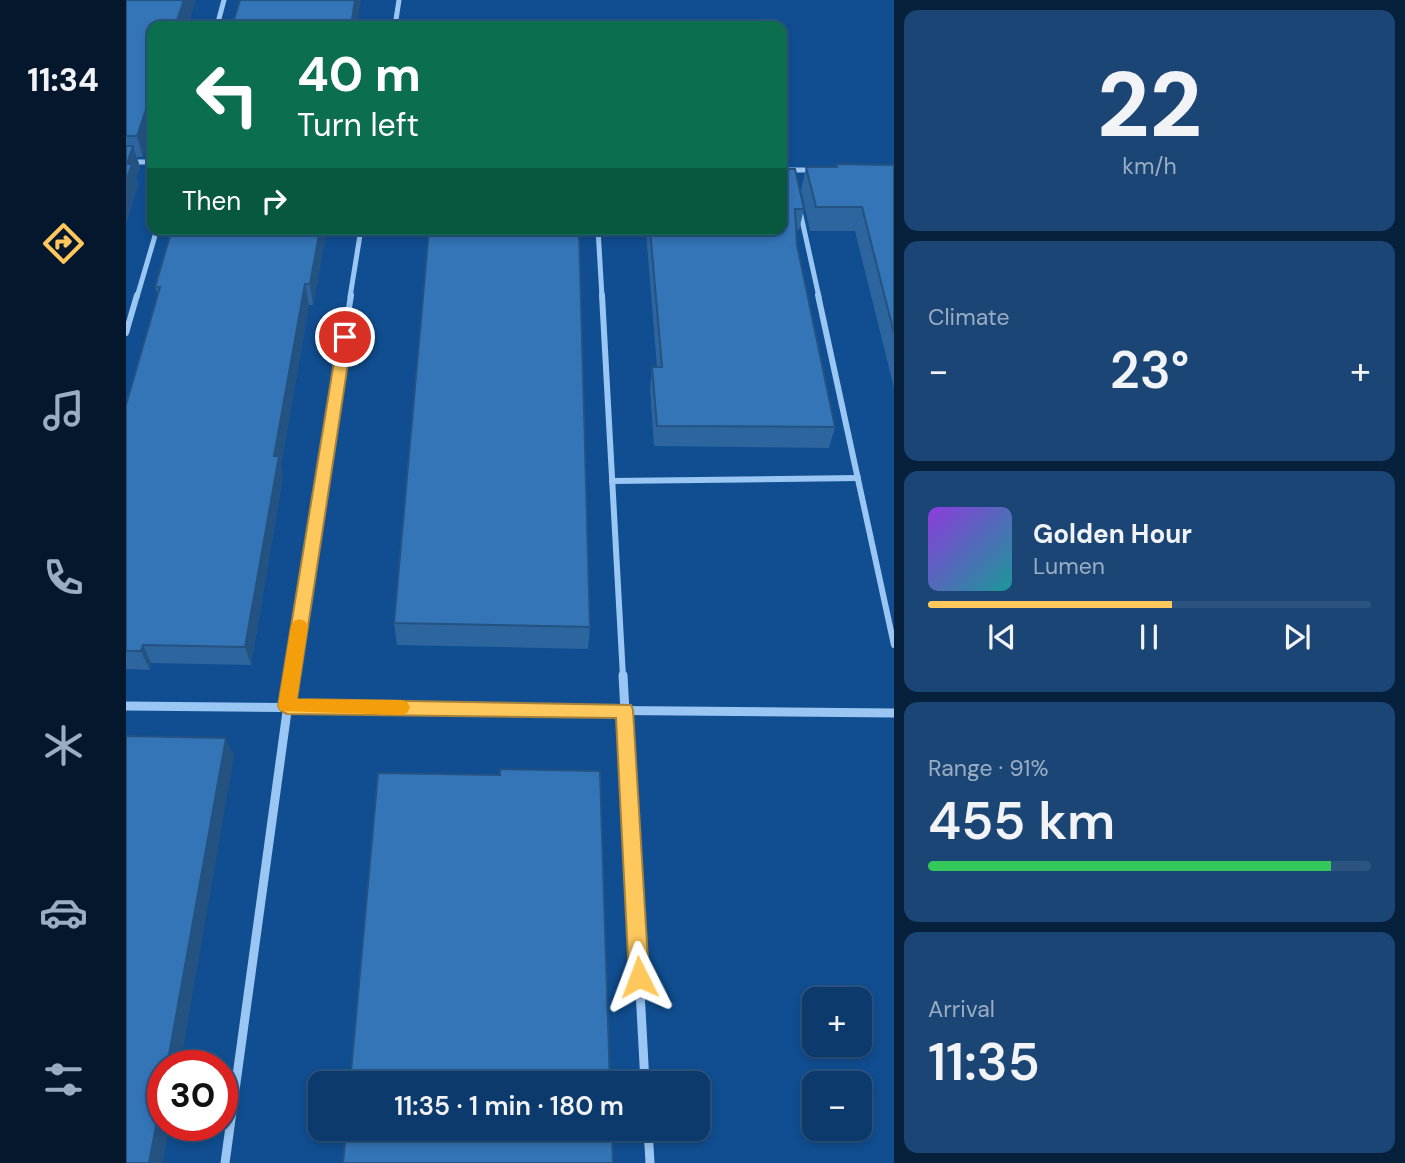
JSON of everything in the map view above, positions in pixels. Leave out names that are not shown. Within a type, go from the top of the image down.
[{"type":"street","points":[[218,21],[224,0]]},
{"type":"street","points":[[396,21],[399,0]]},
{"type":"street","points":[[126,162],[147,162]]},
{"type":"street","points":[[787,170],[817,170]]},
{"type":"street","points":[[791,170],[794,183]]},
{"type":"street","points":[[797,197],[894,645]]},
{"type":"street","points":[[126,333],[155,235]]},
{"type":"street","points":[[225,1163],[287,706],[360,235]]},
{"type":"street","points":[[598,235],[644,1071]]},
{"type":"street","points":[[612,481],[858,478]]},
{"type":"street","points":[[126,706],[894,713]]},
{"type":"street","points":[[649,1141],[650,1163]]},
{"type":"building","points":[[126,0],[184,0],[177,21],[147,21],[147,107],[137,136],[126,136]]},
{"type":"building","points":[[240,0],[355,0],[352,21],[234,21]]},
{"type":"building","points":[[126,146],[133,146],[127,164],[132,164],[126,182]]},
{"type":"building","points":[[836,164],[894,165],[894,333],[862,207],[816,207],[806,167],[837,167]]},
{"type":"building","points":[[787,169],[795,169],[804,209],[795,209],[797,245],[835,427],[657,426],[652,367],[662,367],[651,235],[787,235]]},
{"type":"building","points":[[170,235],[319,235],[310,284],[305,284],[274,456],[279,456],[245,647],[143,645],[141,651],[126,651],[126,405],[160,287],[155,287]]},
{"type":"building","points":[[428,235],[579,235],[590,627],[394,623]]},
{"type":"building","points":[[126,736],[226,738],[170,1050],[147,1050],[147,1141],[153,1141],[149,1163],[126,1163]]},
{"type":"building","points":[[500,769],[600,771],[610,1071],[351,1071],[378,773],[500,775]]},
{"type":"building","points":[[345,1141],[612,1141],[613,1163],[343,1163]]},
{"type":"slow traffic","points":[[299,626],[287,706],[401,707]]},
{"type":"route","points":[[345,337],[287,706],[625,710],[639,977]]}]
